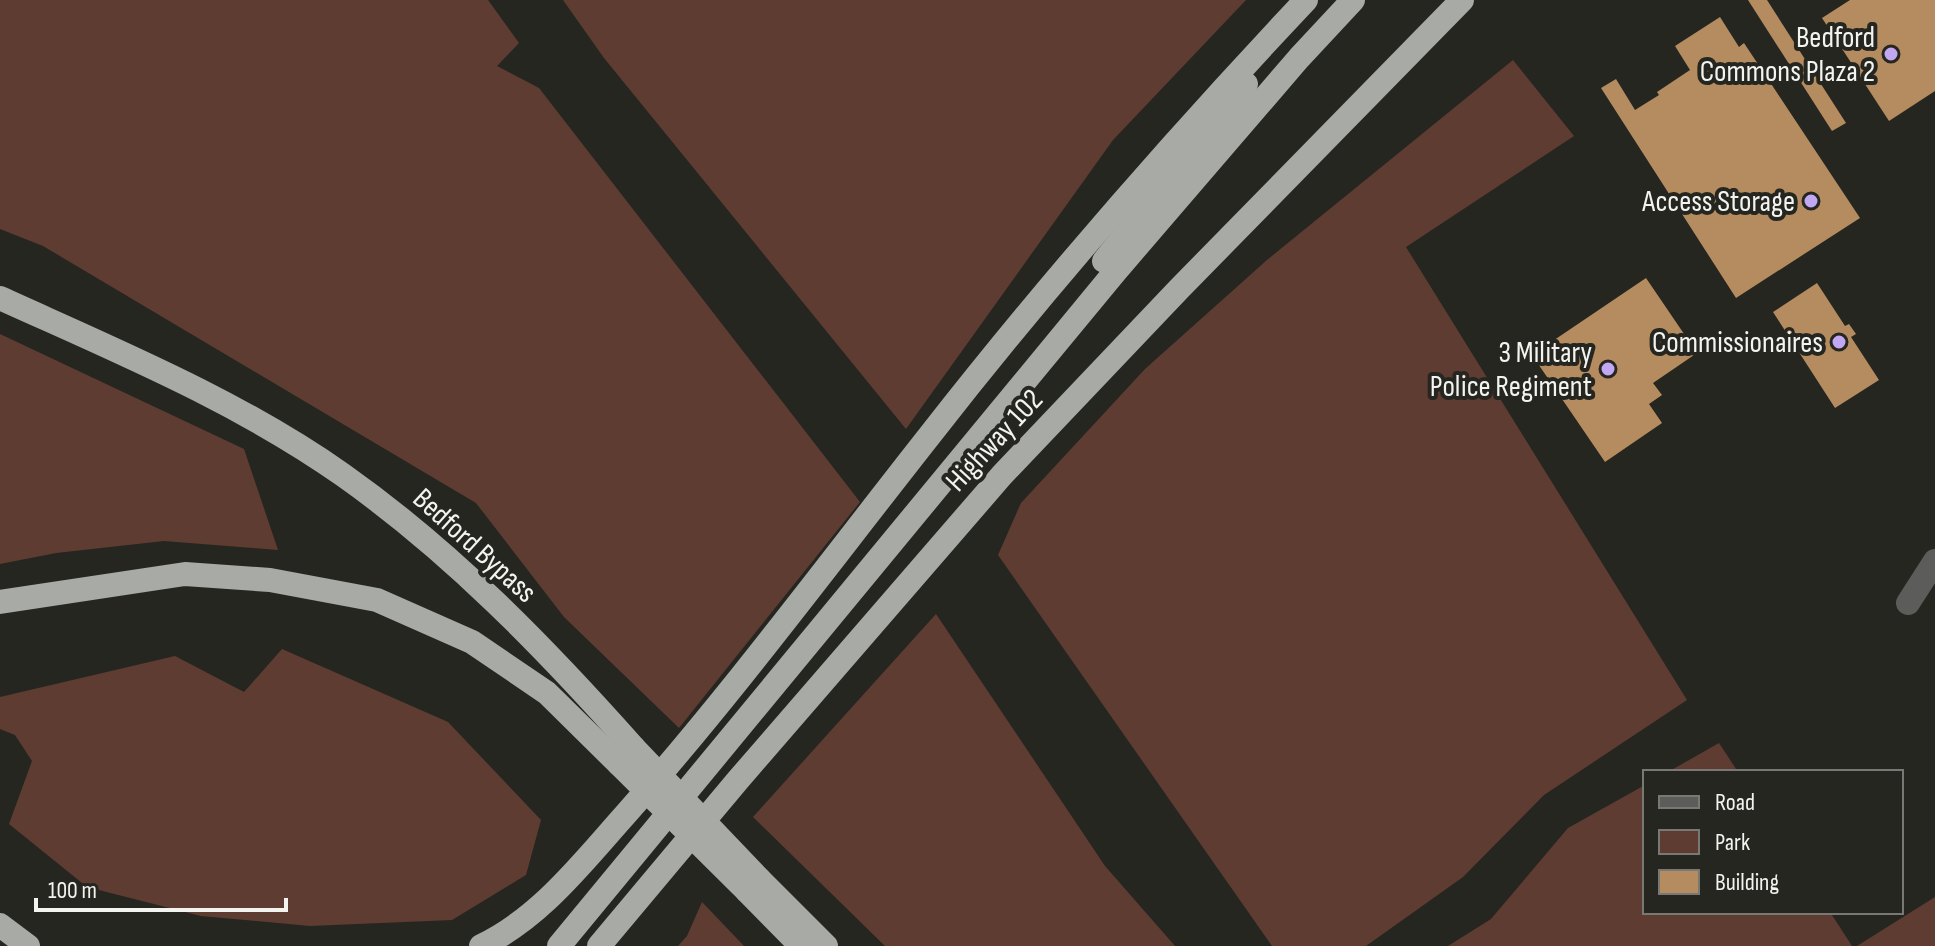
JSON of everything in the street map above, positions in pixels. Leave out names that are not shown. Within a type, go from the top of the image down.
[{"type":"highway","name":"Highway 102","points":[[559,946],[1115,272],[1353,0]]},
{"type":"highway","name":"Highway 102","points":[[599,946],[1002,475],[1462,0]]},
{"type":"highway","points":[[832,613],[857,567],[1220,119],[1304,2]]},
{"type":"highway","points":[[481,946],[521,921],[553,894],[654,782],[813,589],[1046,288],[1206,107],[1304,2]]},
{"type":"highway","points":[[0,282],[192,385]]},
{"type":"highway","name":"Bedford Bypass","points":[[0,298],[192,385],[342,474],[429,541],[576,682],[626,756]]},
{"type":"highway","name":"Bedford Bypass","points":[[0,602],[185,574],[270,580],[377,600],[472,642],[547,693],[626,756],[753,885],[826,946]]},
{"type":"highway","points":[[611,946],[676,853]]},
{"type":"highway","name":"Bedford Bypass","points":[[753,885],[801,946]]},
{"type":"highway","points":[[0,925],[28,946]]},
{"type":"street","points":[[1908,603],[1935,561]]},
{"type":"green space","points":[[0,0],[488,0],[519,43],[497,66],[539,88],[860,502],[679,728],[564,617],[476,503],[43,246],[0,229]]},
{"type":"green space","points":[[563,0],[1246,0],[1113,140],[906,429],[604,58]]},
{"type":"green space","points":[[1513,60],[1574,136],[1406,247],[1687,700],[1544,795],[1463,877],[1366,946],[1272,946],[998,555],[1021,503],[1145,369],[1267,260]]},
{"type":"green space","points":[[0,334],[244,449],[278,550],[164,541],[56,553],[0,564]]},
{"type":"green space","points":[[936,614],[1105,866],[1175,946],[885,946],[753,817]]},
{"type":"green space","points":[[282,649],[448,722],[541,820],[526,875],[452,920],[310,926],[201,916],[87,887],[9,824],[32,761],[15,735],[0,729],[0,697],[175,656],[244,692]]},
{"type":"green space","points":[[1719,743],[1737,770],[1672,770]]},
{"type":"green space","points":[[1643,786],[1643,914],[1831,914],[1852,946],[1448,946],[1491,919],[1568,828]]},
{"type":"green space","points":[[1935,897],[1935,946],[1857,946]]},
{"type":"green space","points":[[702,902],[744,946],[678,946],[687,936]]},
{"type":"building","points":[[1748,0],[1767,0],[1846,123],[1832,131]]},
{"type":"building","name":"Bedford Commons Plaza 2","points":[[1850,0],[1935,0],[1935,91],[1889,121],[1822,18]]},
{"type":"building","points":[[1720,17],[1739,47],[1744,43],[1860,218],[1736,298],[1601,88],[1616,79],[1635,110],[1690,70],[1675,46]]},
{"type":"building","name":"3 Military Police Regiment","points":[[1646,278],[1697,353],[1653,383],[1662,395],[1649,404],[1662,423],[1605,462],[1532,355]]},
{"type":"building","points":[[1817,283],[1845,326],[1849,324],[1856,334],[1851,337],[1879,380],[1835,408],[1773,312]]},
{"type":"place","name":"Bedford Commons Plaza 2","points":[[1891,54]]},
{"type":"place","name":"Access Storage","points":[[1811,201]]},
{"type":"place","name":"Commissionaires","points":[[1839,342]]},
{"type":"place","name":"3 Military Police Regiment","points":[[1608,369]]}]
